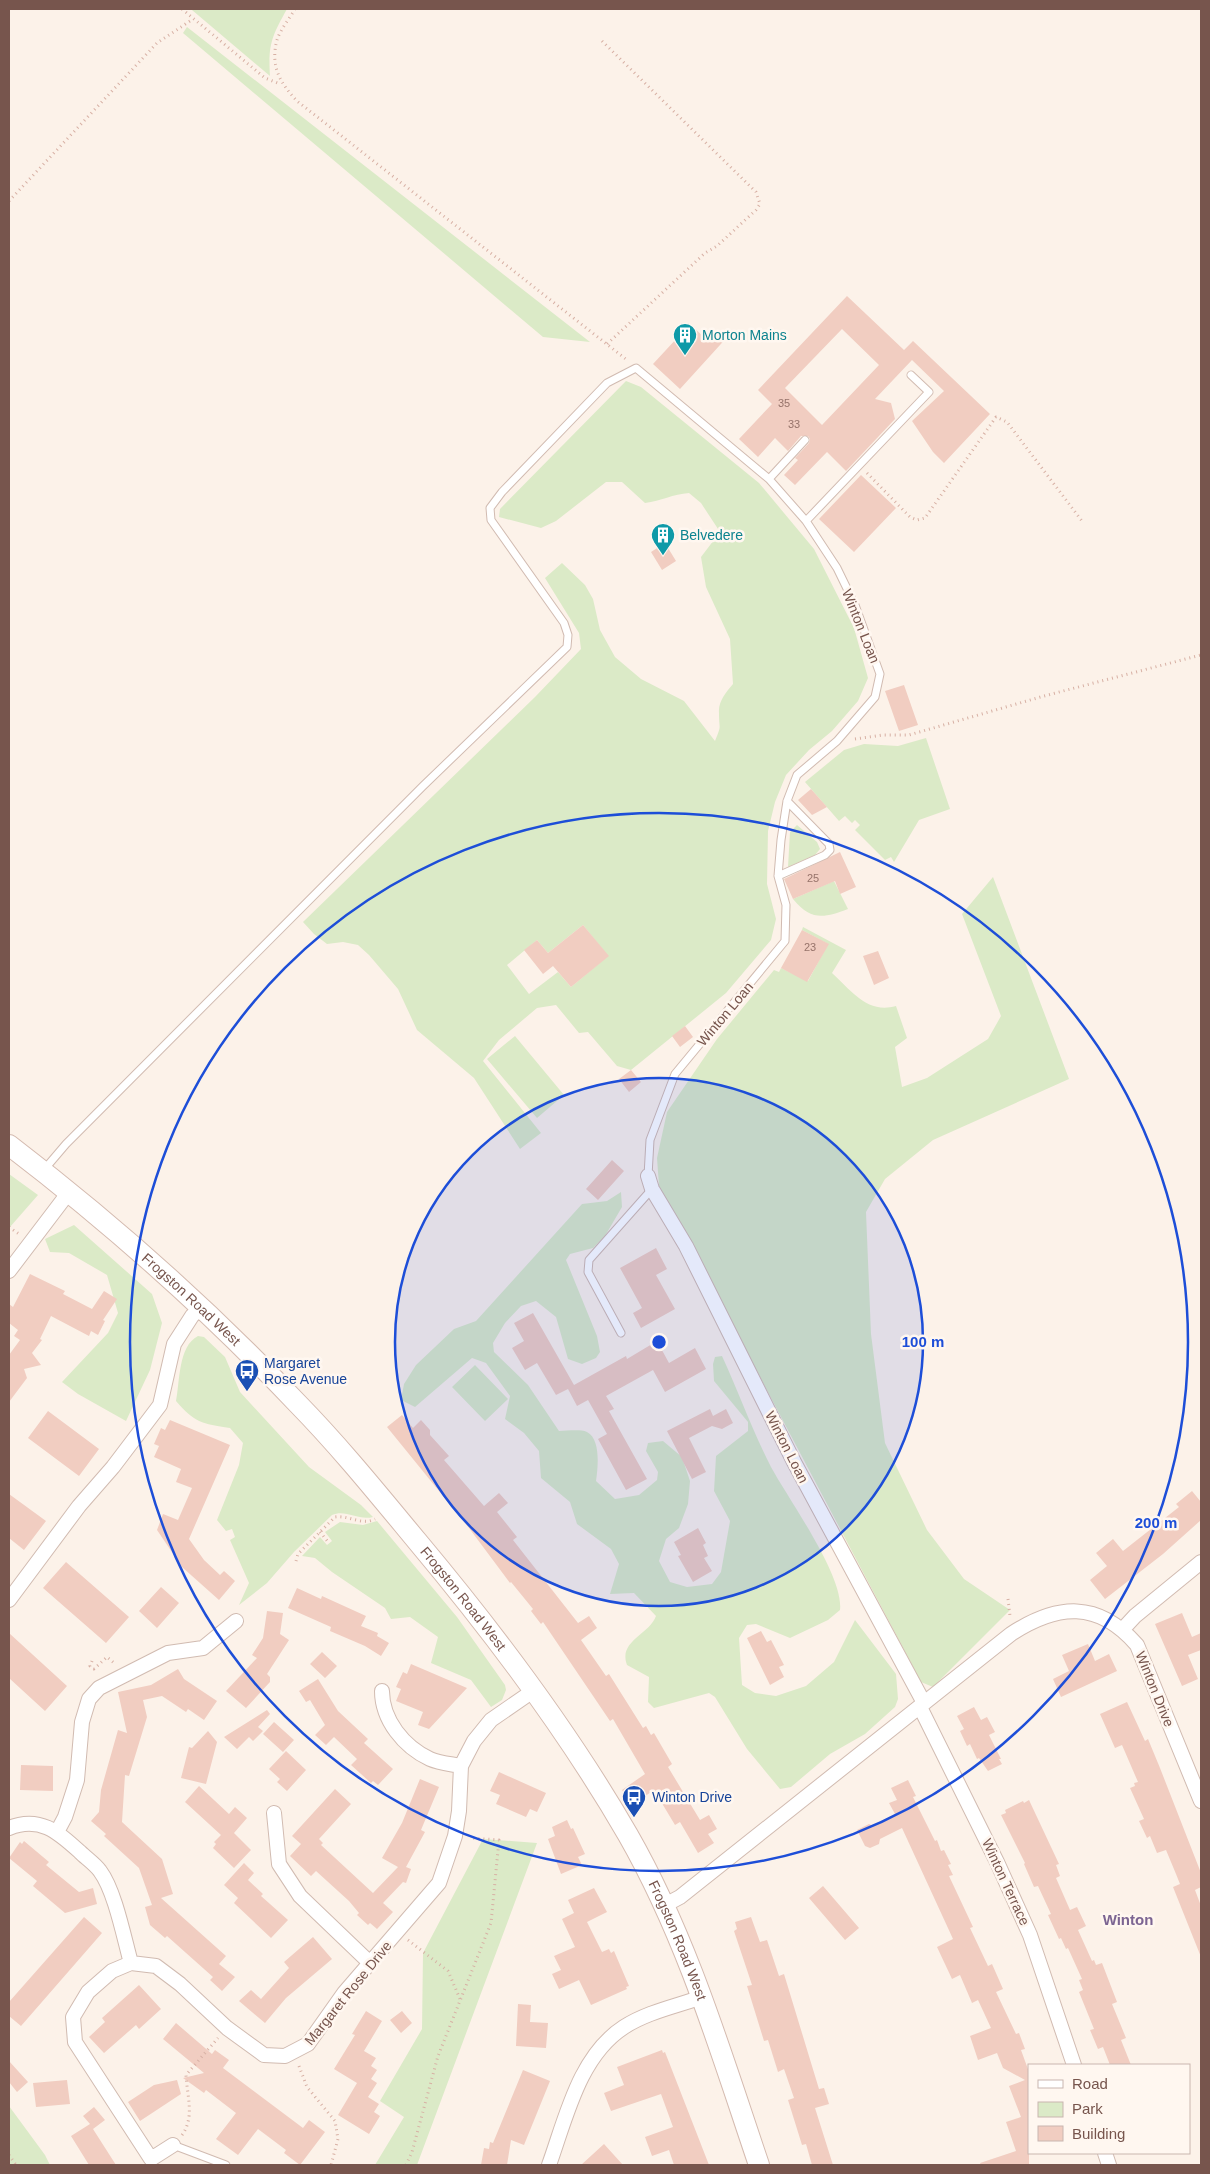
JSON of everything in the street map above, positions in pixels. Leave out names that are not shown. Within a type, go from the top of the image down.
[{"type":"main road","name":"Frogston Road West","points":[[9,1145],[69,1192],[201,1307],[299,1405],[385,1502],[464,1598],[533,1691],[593,1779],[629,1837],[663,1906],[702,1997],[759,2165]]},
{"type":"street","name":"Winton Loan","points":[[650,1182],[686,1246],[794,1462],[922,1705]]},
{"type":"street","points":[[9,1271],[69,1192]]},
{"type":"street","points":[[9,1600],[79,1506],[113,1467],[160,1405],[174,1344],[201,1307]]},
{"type":"street","points":[[1123,1629],[1135,1616],[1201,1562]]},
{"type":"street","name":"Winton Drive","points":[[663,1906],[680,1897],[1011,1634],[1032,1620],[1053,1613],[1079,1611],[1104,1618],[1123,1629],[1137,1645],[1201,1801]]},
{"type":"street","points":[[58,1832],[77,1780],[82,1722],[89,1699],[99,1688],[168,1653],[203,1648],[236,1620]]},
{"type":"street","points":[[382,1691],[382,1702],[392,1725],[406,1744],[431,1760],[461,1766]]},
{"type":"street","name":"Margaret Rose Drive","points":[[131,1963],[156,1966],[180,1984],[227,2028],[264,2055],[285,2056],[295,2053],[308,2044],[344,1993],[439,1883],[455,1836],[459,1810],[461,1766],[474,1741],[491,1720],[533,1691]]},
{"type":"street","name":"Winton Terrace","points":[[922,1705],[1030,1935],[1074,2064]]},
{"type":"street","points":[[274,1813],[279,1864],[300,1896],[370,1963]]},
{"type":"street","points":[[9,1828],[16,1825],[36,1824],[58,1832],[100,1871],[112,1896],[131,1963],[112,1971],[88,1992],[73,2017],[75,2042],[151,2159],[173,2145]]},
{"type":"street","points":[[549,2165],[580,2080],[595,2055],[609,2039],[624,2027],[639,2019],[702,1997]]},
{"type":"lane","name":"Winton Loan","points":[[636,368],[769,479],[806,521],[837,568],[855,605],[880,674],[875,697],[837,741],[797,775],[787,801],[778,876],[786,905],[785,941],[675,1074],[650,1140],[650,1182]]},
{"type":"lane","points":[[43,1171],[66,1144],[374,835],[567,647],[568,635],[564,623],[491,520],[490,508],[502,492],[607,383],[636,368]]},
{"type":"lane","points":[[806,521],[929,392],[911,375]]},
{"type":"lane","points":[[769,479],[805,440]]},
{"type":"lane","points":[[778,876],[825,855],[830,850],[829,844],[787,801]]},
{"type":"lane","points":[[621,1333],[588,1272],[589,1260],[650,1182]]},
{"type":"lane","points":[[173,2145],[226,2165]]},
{"type":"path","points":[[182,9],[265,78],[281,84]]},
{"type":"path","points":[[295,9],[277,39],[276,66],[281,84],[296,101],[636,368]]},
{"type":"path","points":[[9,202],[157,42],[193,18]]},
{"type":"path","points":[[602,41],[756,192],[760,204],[750,216],[717,246],[705,253],[607,344]]},
{"type":"path","points":[[860,465],[910,517],[917,520],[925,518],[996,417],[1007,422],[1082,521]]},
{"type":"path","points":[[837,741],[883,735],[909,735],[1044,696],[1201,655]]},
{"type":"path","points":[[296,1561],[298,1554],[335,1517],[342,1516],[370,1522],[377,1518],[373,1512],[385,1502]]},
{"type":"path","points":[[320,1532],[329,1542]]},
{"type":"path","points":[[92,1661],[90,1666],[94,1669],[108,1657],[126,1674]]},
{"type":"path","points":[[406,2165],[412,2152],[438,2056],[491,1924],[499,1840],[455,1836]]},
{"type":"path","points":[[398,1932],[448,1971],[460,2000]]},
{"type":"path","points":[[173,2145],[184,2133],[188,2122],[190,2109],[186,2075],[205,2053]]},
{"type":"path","points":[[295,2053],[307,2086],[335,2121],[338,2139],[331,2165]]},
{"type":"path","points":[[9,2155],[16,2165]]},
{"type":"green space","points":[[287,9],[272,41],[270,76],[192,10]]},
{"type":"green space","points":[[187,27],[590,342],[543,337],[183,33]]},
{"type":"green space","points":[[626,381],[641,387],[759,483],[814,549],[854,628],[868,678],[858,701],[832,731],[809,750],[786,775],[775,802],[768,831],[767,884],[776,919],[771,940],[726,993],[631,1070],[617,1066],[588,1032],[579,1033],[556,1005],[537,1008],[499,1040],[483,1061],[541,1133],[520,1149],[474,1078],[417,1030],[398,989],[369,955],[358,945],[343,942],[327,944],[303,922],[535,697],[581,649],[579,633],[545,578],[562,563],[585,585],[593,599],[600,630],[615,657],[641,679],[684,701],[715,741],[719,729],[721,701],[733,684],[730,639],[706,587],[701,557],[720,532],[701,503],[689,493],[645,503],[622,482],[606,482],[556,521],[541,528],[499,517],[500,509]],"holes":[[[583,925],[608,956],[571,987],[558,972],[529,994],[507,965],[537,940],[548,953]]]},
{"type":"green space","points":[[926,738],[950,809],[919,820],[894,862],[891,857],[885,860],[855,830],[860,825],[855,820],[852,823],[845,816],[839,821],[805,782],[844,750],[864,744],[898,746]]},
{"type":"green space","points":[[797,825],[817,842],[820,849],[815,855],[788,867],[790,832]]},
{"type":"green space","points":[[993,877],[1069,1079],[933,1140],[885,1179],[866,1212],[871,1334],[885,1443],[927,1530],[964,1579],[1010,1610],[933,1687],[921,1682],[659,1186],[657,1158],[667,1112],[717,1039],[774,970],[779,972],[781,968],[808,981],[828,944],[802,930],[803,927],[846,950],[832,973],[853,993],[868,1004],[877,1007],[896,1006],[907,1038],[895,1047],[902,1087],[927,1078],[988,1039],[1001,1016],[962,914]]},
{"type":"green space","points":[[834,881],[848,909],[825,916],[818,916],[806,911],[793,899]]},
{"type":"green space","points":[[515,1036],[564,1095],[537,1118],[487,1059]]},
{"type":"green space","points":[[9,1174],[38,1195],[10,1227],[9,1226]]},
{"type":"green space","points":[[621,1192],[622,1207],[605,1236],[593,1248],[570,1254],[566,1260],[597,1336],[600,1352],[596,1358],[582,1364],[568,1359],[556,1317],[536,1301],[521,1306],[505,1323],[493,1343],[494,1352],[528,1385],[559,1431],[581,1431],[587,1432],[591,1436],[595,1441],[598,1454],[596,1481],[615,1499],[639,1495],[657,1480],[658,1472],[646,1451],[648,1443],[663,1441],[682,1457],[690,1481],[688,1504],[679,1528],[666,1539],[659,1561],[670,1582],[687,1587],[712,1584],[721,1572],[730,1521],[714,1491],[716,1456],[748,1431],[748,1422],[714,1381],[713,1364],[715,1357],[722,1356],[771,1467],[825,1559],[839,1595],[840,1610],[828,1620],[790,1638],[756,1624],[747,1625],[739,1638],[742,1685],[755,1693],[776,1696],[806,1686],[834,1662],[855,1620],[896,1674],[898,1699],[895,1707],[865,1734],[830,1754],[791,1787],[780,1789],[747,1749],[715,1697],[709,1693],[654,1708],[648,1702],[649,1677],[627,1665],[625,1657],[630,1644],[652,1623],[656,1616],[634,1593],[610,1594],[619,1564],[611,1549],[577,1524],[570,1502],[541,1478],[539,1451],[524,1433],[505,1419],[510,1396],[486,1363],[472,1358],[415,1407],[401,1400],[404,1384],[416,1365],[454,1329],[476,1321],[582,1204],[607,1201]]},
{"type":"green space","points":[[74,1225],[152,1294],[162,1323],[150,1370],[126,1421],[78,1394],[62,1382],[108,1333],[118,1313],[107,1275],[69,1253],[50,1252],[45,1239]]},
{"type":"green space","points":[[198,1336],[204,1337],[225,1357],[240,1392],[309,1467],[361,1505],[373,1517],[362,1518],[342,1513],[332,1515],[294,1552],[267,1583],[239,1605],[249,1583],[230,1540],[235,1537],[232,1529],[226,1531],[217,1520],[239,1465],[243,1443],[230,1428],[199,1421],[188,1414],[176,1401],[183,1356],[191,1341]]},
{"type":"green space","points":[[475,1365],[508,1399],[485,1421],[452,1387]]},
{"type":"green space","points":[[377,1521],[457,1617],[505,1685],[506,1690],[502,1700],[491,1707],[471,1680],[431,1663],[438,1637],[410,1617],[391,1619],[385,1608],[332,1572],[315,1558],[302,1556],[320,1537],[327,1545],[332,1541],[325,1532],[340,1522],[363,1525]]},
{"type":"green space","points":[[483,1839],[537,1843],[417,2165],[375,2165],[404,2117],[380,2101],[422,2029],[423,1953]]},
{"type":"green space","points":[[9,2106],[45,2155],[50,2165],[9,2165]]},
{"type":"building","points":[[847,296],[904,350],[913,341],[990,414],[944,463],[933,452],[912,421],[944,391],[912,360],[875,399],[891,403],[895,419],[846,471],[827,452],[795,485],[784,475],[798,460],[795,458],[809,443],[810,439],[808,436],[801,436],[788,451],[775,438],[758,457],[739,439],[772,404],[758,390]],"holes":[[[842,329],[879,365],[822,425],[785,388]]]},
{"type":"building","name":"Morton Mains","points":[[690,324],[707,340],[730,334],[680,389],[653,364]]},
{"type":"building","points":[[861,475],[896,508],[854,552],[819,519]]},
{"type":"building","name":"Belvedere","points":[[665,543],[676,561],[662,570],[651,552]]},
{"type":"building","points":[[904,685],[918,725],[899,731],[885,691]]},
{"type":"building","points":[[811,789],[827,807],[812,815],[798,800]]},
{"type":"building","points":[[840,852],[856,887],[840,894],[835,881],[793,899],[784,879]]},
{"type":"building","points":[[583,925],[609,956],[571,987],[553,966],[543,974],[524,950],[537,940],[548,953]]},
{"type":"building","points":[[802,930],[829,944],[807,982],[781,968]]},
{"type":"building","points":[[878,951],[889,978],[874,985],[863,956]]},
{"type":"building","points":[[685,1026],[693,1037],[680,1047],[672,1036]]},
{"type":"building","points":[[631,1070],[641,1082],[629,1092],[619,1079]]},
{"type":"building","points":[[612,1160],[624,1171],[598,1200],[586,1189]]},
{"type":"building","points":[[656,1248],[667,1269],[656,1275],[675,1309],[641,1328],[633,1313],[642,1308],[620,1268]]},
{"type":"building","points":[[30,1274],[65,1291],[63,1294],[92,1309],[104,1291],[117,1299],[103,1320],[105,1321],[98,1335],[91,1331],[89,1336],[51,1316],[40,1339],[42,1340],[32,1353],[41,1365],[24,1369],[27,1378],[9,1402],[9,1355],[20,1340],[14,1336],[18,1330],[9,1323],[9,1304],[13,1307]]},
{"type":"building","points":[[533,1313],[574,1385],[626,1356],[627,1359],[657,1341],[669,1363],[695,1348],[706,1369],[665,1392],[653,1370],[606,1396],[614,1409],[609,1411],[647,1479],[626,1490],[598,1439],[607,1434],[588,1400],[577,1406],[568,1389],[556,1395],[537,1363],[525,1370],[512,1348],[524,1341],[514,1323]]},
{"type":"building","points":[[710,1409],[713,1416],[726,1409],[733,1423],[722,1429],[712,1426],[689,1438],[706,1472],[692,1479],[667,1431]]},
{"type":"building","points":[[48,1411],[99,1449],[79,1476],[28,1438]]},
{"type":"building","points":[[402,1415],[413,1428],[421,1420],[430,1430],[430,1435],[449,1456],[444,1460],[484,1506],[499,1493],[508,1503],[497,1512],[517,1537],[513,1540],[578,1623],[589,1616],[597,1628],[581,1640],[606,1676],[609,1674],[643,1728],[646,1726],[651,1735],[654,1733],[672,1764],[668,1767],[700,1820],[709,1815],[717,1829],[708,1834],[714,1843],[698,1853],[680,1822],[675,1825],[654,1790],[632,1805],[622,1790],[645,1774],[613,1719],[610,1721],[543,1622],[541,1624],[531,1611],[533,1609],[510,1583],[469,1528],[387,1427]]},
{"type":"building","points":[[170,1420],[230,1445],[189,1539],[204,1560],[220,1575],[224,1571],[235,1581],[219,1600],[182,1567],[157,1530],[163,1514],[178,1520],[192,1488],[176,1482],[181,1469],[154,1457],[159,1446],[154,1444],[161,1428],[165,1430]]},
{"type":"building","points":[[1192,1491],[1201,1502],[1201,1520],[1163,1554],[1105,1599],[1090,1580],[1107,1566],[1096,1553],[1113,1539],[1123,1551],[1179,1507],[1176,1504]]},
{"type":"building","points":[[9,1494],[46,1521],[24,1550],[9,1538]]},
{"type":"building","points":[[698,1528],[706,1543],[703,1545],[708,1556],[704,1558],[712,1571],[693,1582],[678,1556],[681,1555],[674,1542]]},
{"type":"building","points":[[66,1562],[129,1617],[106,1643],[43,1588]]},
{"type":"building","points":[[161,1587],[179,1603],[157,1628],[139,1611]]},
{"type":"building","points":[[297,1588],[321,1599],[322,1596],[366,1616],[361,1626],[378,1633],[377,1636],[389,1643],[381,1656],[365,1646],[330,1631],[331,1627],[288,1608]]},
{"type":"building","points":[[267,1611],[283,1613],[280,1634],[289,1640],[267,1674],[270,1677],[270,1682],[246,1708],[226,1691],[257,1658],[252,1655],[263,1638]]},
{"type":"building","points":[[1182,1613],[1192,1637],[1201,1633],[1201,1650],[1188,1655],[1198,1679],[1182,1686],[1155,1624]]},
{"type":"building","points":[[761,1631],[767,1642],[771,1640],[784,1665],[779,1667],[784,1677],[770,1685],[747,1638]]},
{"type":"building","points":[[9,1633],[67,1686],[45,1711],[9,1678]]},
{"type":"building","points":[[1088,1644],[1095,1661],[1109,1654],[1117,1671],[1061,1697],[1053,1679],[1069,1671],[1062,1655]]},
{"type":"building","points":[[322,1652],[337,1666],[325,1678],[310,1664]]},
{"type":"building","points":[[411,1664],[467,1688],[429,1729],[418,1725],[423,1712],[396,1701],[401,1689],[396,1687],[403,1672],[407,1674]]},
{"type":"building","points":[[178,1669],[184,1679],[217,1701],[204,1720],[188,1709],[186,1712],[162,1696],[143,1700],[147,1717],[129,1776],[125,1775],[122,1822],[162,1859],[173,1894],[161,1898],[226,1956],[219,1964],[235,1977],[222,1991],[210,1980],[213,1977],[167,1936],[165,1938],[150,1925],[145,1907],[152,1905],[139,1868],[104,1836],[106,1834],[91,1821],[99,1812],[101,1790],[118,1730],[127,1733],[118,1692],[151,1685]]},
{"type":"building","points":[[318,1679],[338,1711],[368,1739],[364,1743],[393,1769],[378,1785],[373,1781],[371,1783],[351,1765],[357,1759],[334,1737],[326,1745],[315,1735],[325,1725],[310,1700],[306,1702],[299,1691]]},
{"type":"building","points":[[1127,1702],[1145,1741],[1148,1739],[1201,1873],[1201,1887],[1195,1890],[1201,1906],[1201,1957],[1173,1887],[1180,1884],[1166,1850],[1157,1853],[1150,1836],[1147,1838],[1139,1821],[1144,1819],[1130,1788],[1135,1786],[1134,1783],[1138,1782],[1122,1745],[1115,1748],[1100,1714]]},
{"type":"building","points":[[974,1707],[981,1720],[987,1717],[995,1732],[989,1735],[1001,1759],[999,1759],[1002,1764],[988,1771],[979,1758],[977,1759],[970,1744],[967,1746],[960,1731],[964,1729],[957,1716]]},
{"type":"building","points":[[267,1710],[270,1714],[258,1727],[263,1731],[253,1741],[249,1737],[237,1749],[224,1737]]},
{"type":"building","points":[[274,1722],[294,1740],[283,1752],[263,1734]]},
{"type":"building","points":[[208,1731],[217,1742],[206,1784],[181,1778],[189,1747],[192,1748]]},
{"type":"building","points":[[286,1751],[306,1770],[287,1791],[277,1782],[280,1779],[269,1769]]},
{"type":"building","points":[[21,1765],[53,1766],[53,1791],[20,1790]]},
{"type":"building","points":[[499,1772],[546,1793],[537,1812],[530,1809],[526,1817],[496,1804],[500,1795],[490,1791]]},
{"type":"building","points":[[420,1779],[439,1787],[421,1830],[425,1832],[406,1867],[411,1869],[406,1883],[403,1882],[383,1903],[393,1912],[377,1929],[370,1923],[368,1925],[357,1915],[359,1913],[349,1901],[316,1871],[311,1876],[290,1856],[301,1844],[292,1836],[335,1789],[351,1804],[319,1839],[323,1843],[321,1845],[373,1893],[398,1867],[382,1858],[402,1823]]},
{"type":"building","points":[[908,1780],[916,1796],[913,1797],[935,1841],[937,1840],[941,1851],[944,1850],[951,1864],[948,1865],[953,1875],[949,1876],[973,1927],[970,1928],[988,1966],[992,1964],[1003,1989],[996,1992],[1016,2034],[1019,2033],[1025,2049],[1021,2050],[1028,2069],[1029,2165],[981,2165],[980,2163],[1016,2151],[1006,2122],[1021,2117],[1009,2086],[1025,2080],[1003,2068],[997,2053],[978,2060],[970,2036],[991,2028],[978,2000],[972,2003],[960,1975],[952,1979],[937,1947],[953,1939],[902,1828],[880,1839],[879,1844],[870,1848],[865,1846],[857,1830],[869,1824],[873,1826],[895,1814],[889,1803],[897,1800],[891,1788]]},
{"type":"building","points":[[199,1786],[229,1814],[235,1807],[247,1818],[234,1833],[251,1850],[234,1868],[213,1848],[216,1844],[214,1842],[221,1835],[185,1802]]},
{"type":"building","points":[[1029,1800],[1059,1864],[1056,1865],[1060,1876],[1056,1878],[1070,1910],[1077,1907],[1086,1926],[1078,1930],[1092,1961],[1094,1960],[1096,1965],[1102,1963],[1117,2002],[1112,2004],[1126,2038],[1121,2040],[1131,2064],[1110,2064],[1103,2047],[1098,2049],[1090,2030],[1094,2029],[1079,1992],[1083,1990],[1079,1980],[1082,1979],[1068,1948],[1066,1949],[1061,1938],[1059,1939],[1048,1915],[1051,1914],[1038,1886],[1034,1887],[1025,1863],[1001,1815],[1006,1813],[1005,1810],[1023,1801],[1024,1803]]},
{"type":"building","points":[[567,1820],[571,1829],[573,1828],[585,1854],[578,1857],[582,1865],[561,1874],[548,1839],[555,1836],[552,1827]]},
{"type":"building","points":[[24,1841],[49,1862],[46,1865],[79,1892],[93,1888],[97,1904],[65,1913],[33,1886],[37,1881],[9,1858],[20,1842],[22,1844]]},
{"type":"building","points":[[244,1863],[254,1873],[248,1880],[263,1894],[261,1896],[288,1920],[271,1938],[234,1903],[238,1898],[224,1885]]},
{"type":"building","points":[[823,1886],[859,1928],[845,1940],[809,1898]]},
{"type":"building","points":[[594,1888],[607,1912],[587,1922],[602,1952],[609,1949],[611,1953],[614,1951],[629,1986],[626,1987],[627,1989],[591,2005],[579,1980],[559,1989],[552,1974],[561,1970],[554,1956],[575,1947],[562,1919],[574,1913],[568,1900]]},
{"type":"building","points":[[84,1917],[102,1933],[21,2026],[9,2016],[9,2002]]},
{"type":"building","points":[[751,1917],[760,1942],[767,1940],[779,1976],[784,1974],[819,2089],[824,2088],[829,2104],[815,2108],[833,2165],[812,2165],[806,2144],[802,2145],[788,2100],[794,2098],[784,2069],[778,2072],[768,2040],[764,2041],[747,1986],[752,1985],[734,1931],[737,1929],[735,1922]]},
{"type":"building","points":[[313,1937],[332,1959],[286,1998],[265,2023],[239,2001],[251,1990],[261,1999],[289,1968],[284,1962]]},
{"type":"building","points":[[139,1985],[161,2009],[139,2029],[136,2025],[104,2053],[89,2037],[105,2022],[102,2018]]},
{"type":"building","points":[[518,2004],[531,2005],[530,2022],[548,2023],[546,2048],[516,2046]]},
{"type":"building","points":[[366,2011],[382,2021],[364,2051],[376,2058],[371,2066],[377,2070],[371,2079],[377,2083],[368,2097],[379,2104],[374,2112],[380,2116],[369,2134],[338,2115],[357,2083],[334,2069],[355,2035],[352,2034]]},
{"type":"building","points":[[402,2011],[412,2023],[401,2033],[390,2020]]},
{"type":"building","points":[[176,2023],[212,2054],[215,2050],[229,2060],[223,2068],[303,2128],[309,2120],[325,2132],[300,2165],[284,2153],[286,2150],[258,2129],[238,2155],[216,2139],[236,2113],[206,2090],[204,2093],[183,2078],[204,2073],[163,2039]]},
{"type":"building","points":[[662,2050],[663,2053],[665,2052],[709,2165],[674,2165],[669,2150],[652,2156],[645,2137],[673,2127],[661,2094],[611,2111],[604,2093],[624,2085],[617,2067]]},
{"type":"building","points":[[9,2061],[28,2082],[17,2092],[9,2082]]},
{"type":"building","points":[[523,2070],[550,2081],[524,2145],[511,2140],[507,2165],[481,2165],[484,2148],[489,2149],[490,2142],[493,2143]]},
{"type":"building","points":[[67,2080],[70,2104],[36,2107],[33,2083]]},
{"type":"building","points":[[177,2080],[181,2094],[140,2121],[128,2102],[154,2085]]},
{"type":"building","points":[[94,2107],[105,2120],[93,2129],[116,2165],[89,2165],[71,2136],[90,2124],[83,2116]]},
{"type":"building","points":[[604,2144],[623,2165],[581,2165]]},
{"type":"place","name":"Morton Mains","points":[[685,356]]},
{"type":"place","name":"Belvedere","points":[[663,556]]},
{"type":"place","name":"Margaret Rose Avenue","points":[[247,1392]]},
{"type":"place","name":"Winton Drive","points":[[634,1818]]},
{"type":"district","name":"Winton","points":[[1128,1920]]}]
